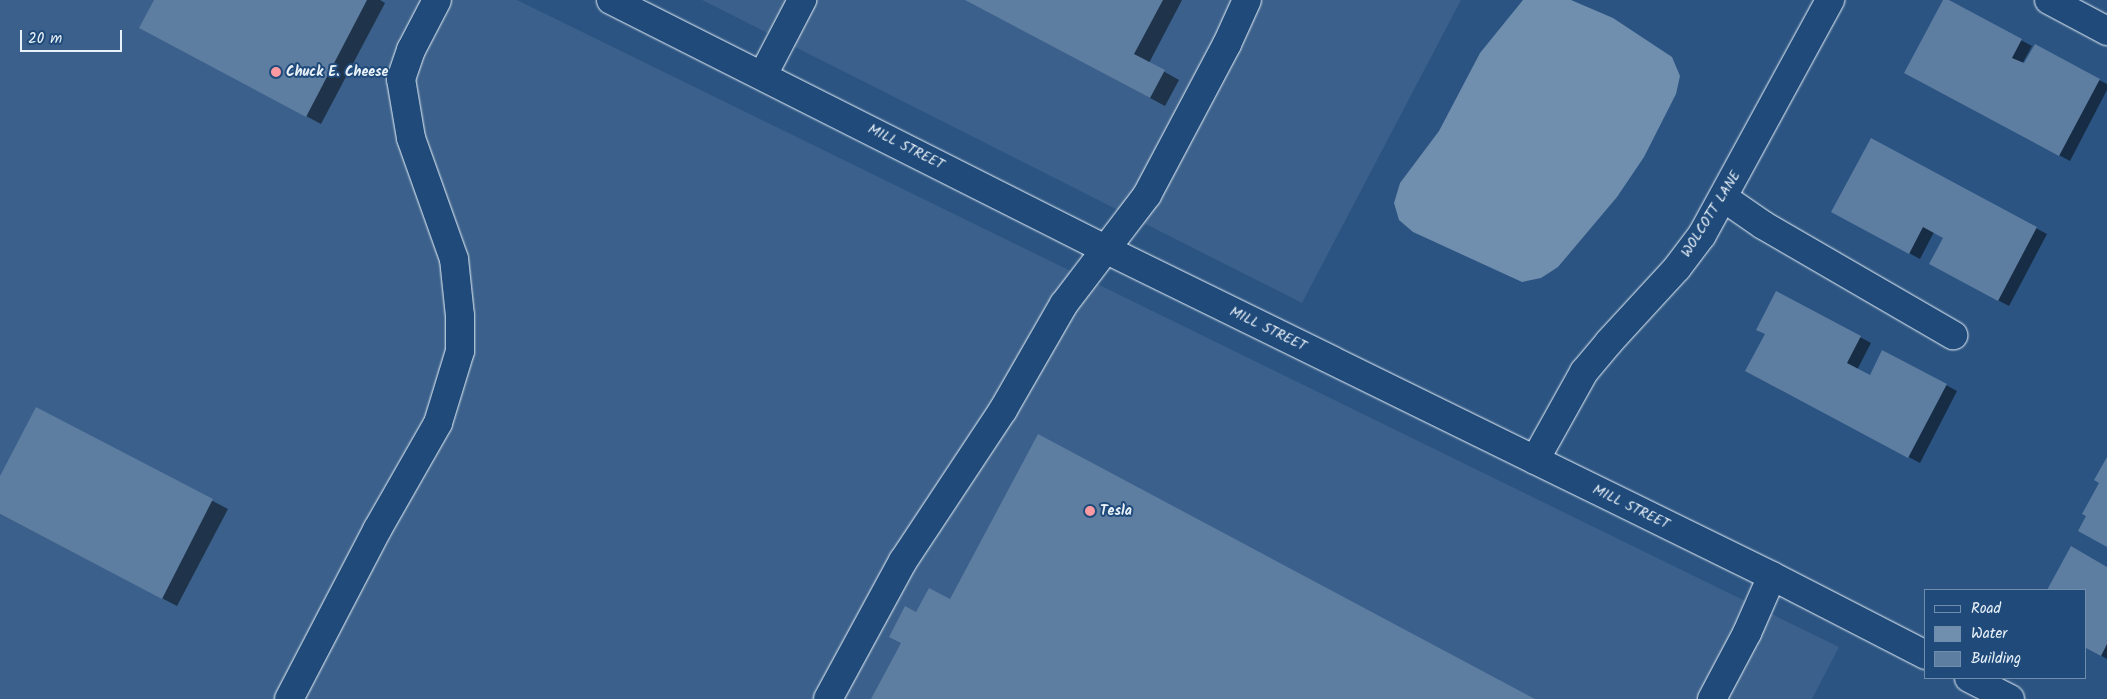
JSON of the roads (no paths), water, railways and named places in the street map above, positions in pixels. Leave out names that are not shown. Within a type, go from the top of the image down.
[{"type":"street","points":[[289,699],[374,536],[438,423],[460,351],[460,316],[454,259],[411,138],[401,79],[411,50],[437,0]]},
{"type":"street","name":"MILL STREET","points":[[611,0],[764,75],[1106,249],[1772,576],[1924,654]]},
{"type":"street","points":[[764,75],[802,0]]},
{"type":"street","points":[[828,699],[903,561],[1003,410],[1064,304],[1146,195],[1227,44],[1246,0]]},
{"type":"street","name":"WOLCOTT LANE","points":[[1535,460],[1584,372],[1677,268],[1702,235],[1724,198],[1830,0]]},
{"type":"street","points":[[2050,0],[2107,31]]},
{"type":"street","points":[[1724,198],[1763,225],[1953,335]]},
{"type":"street","points":[[1712,699],[1748,632],[1772,576]]},
{"type":"street","points":[[1971,679],[2010,699]]},
{"type":"water","points":[[1523,0],[1571,0],[1613,18],[1672,57],[1680,76],[1676,94],[1644,157],[1617,197],[1558,267],[1541,278],[1522,282],[1413,232],[1399,220],[1394,203],[1400,183],[1439,131],[1480,53]]},
{"type":"place","name":"Chuck E. Cheese","points":[[276,72]]},
{"type":"place","name":"Tesla","points":[[1090,511]]}]
